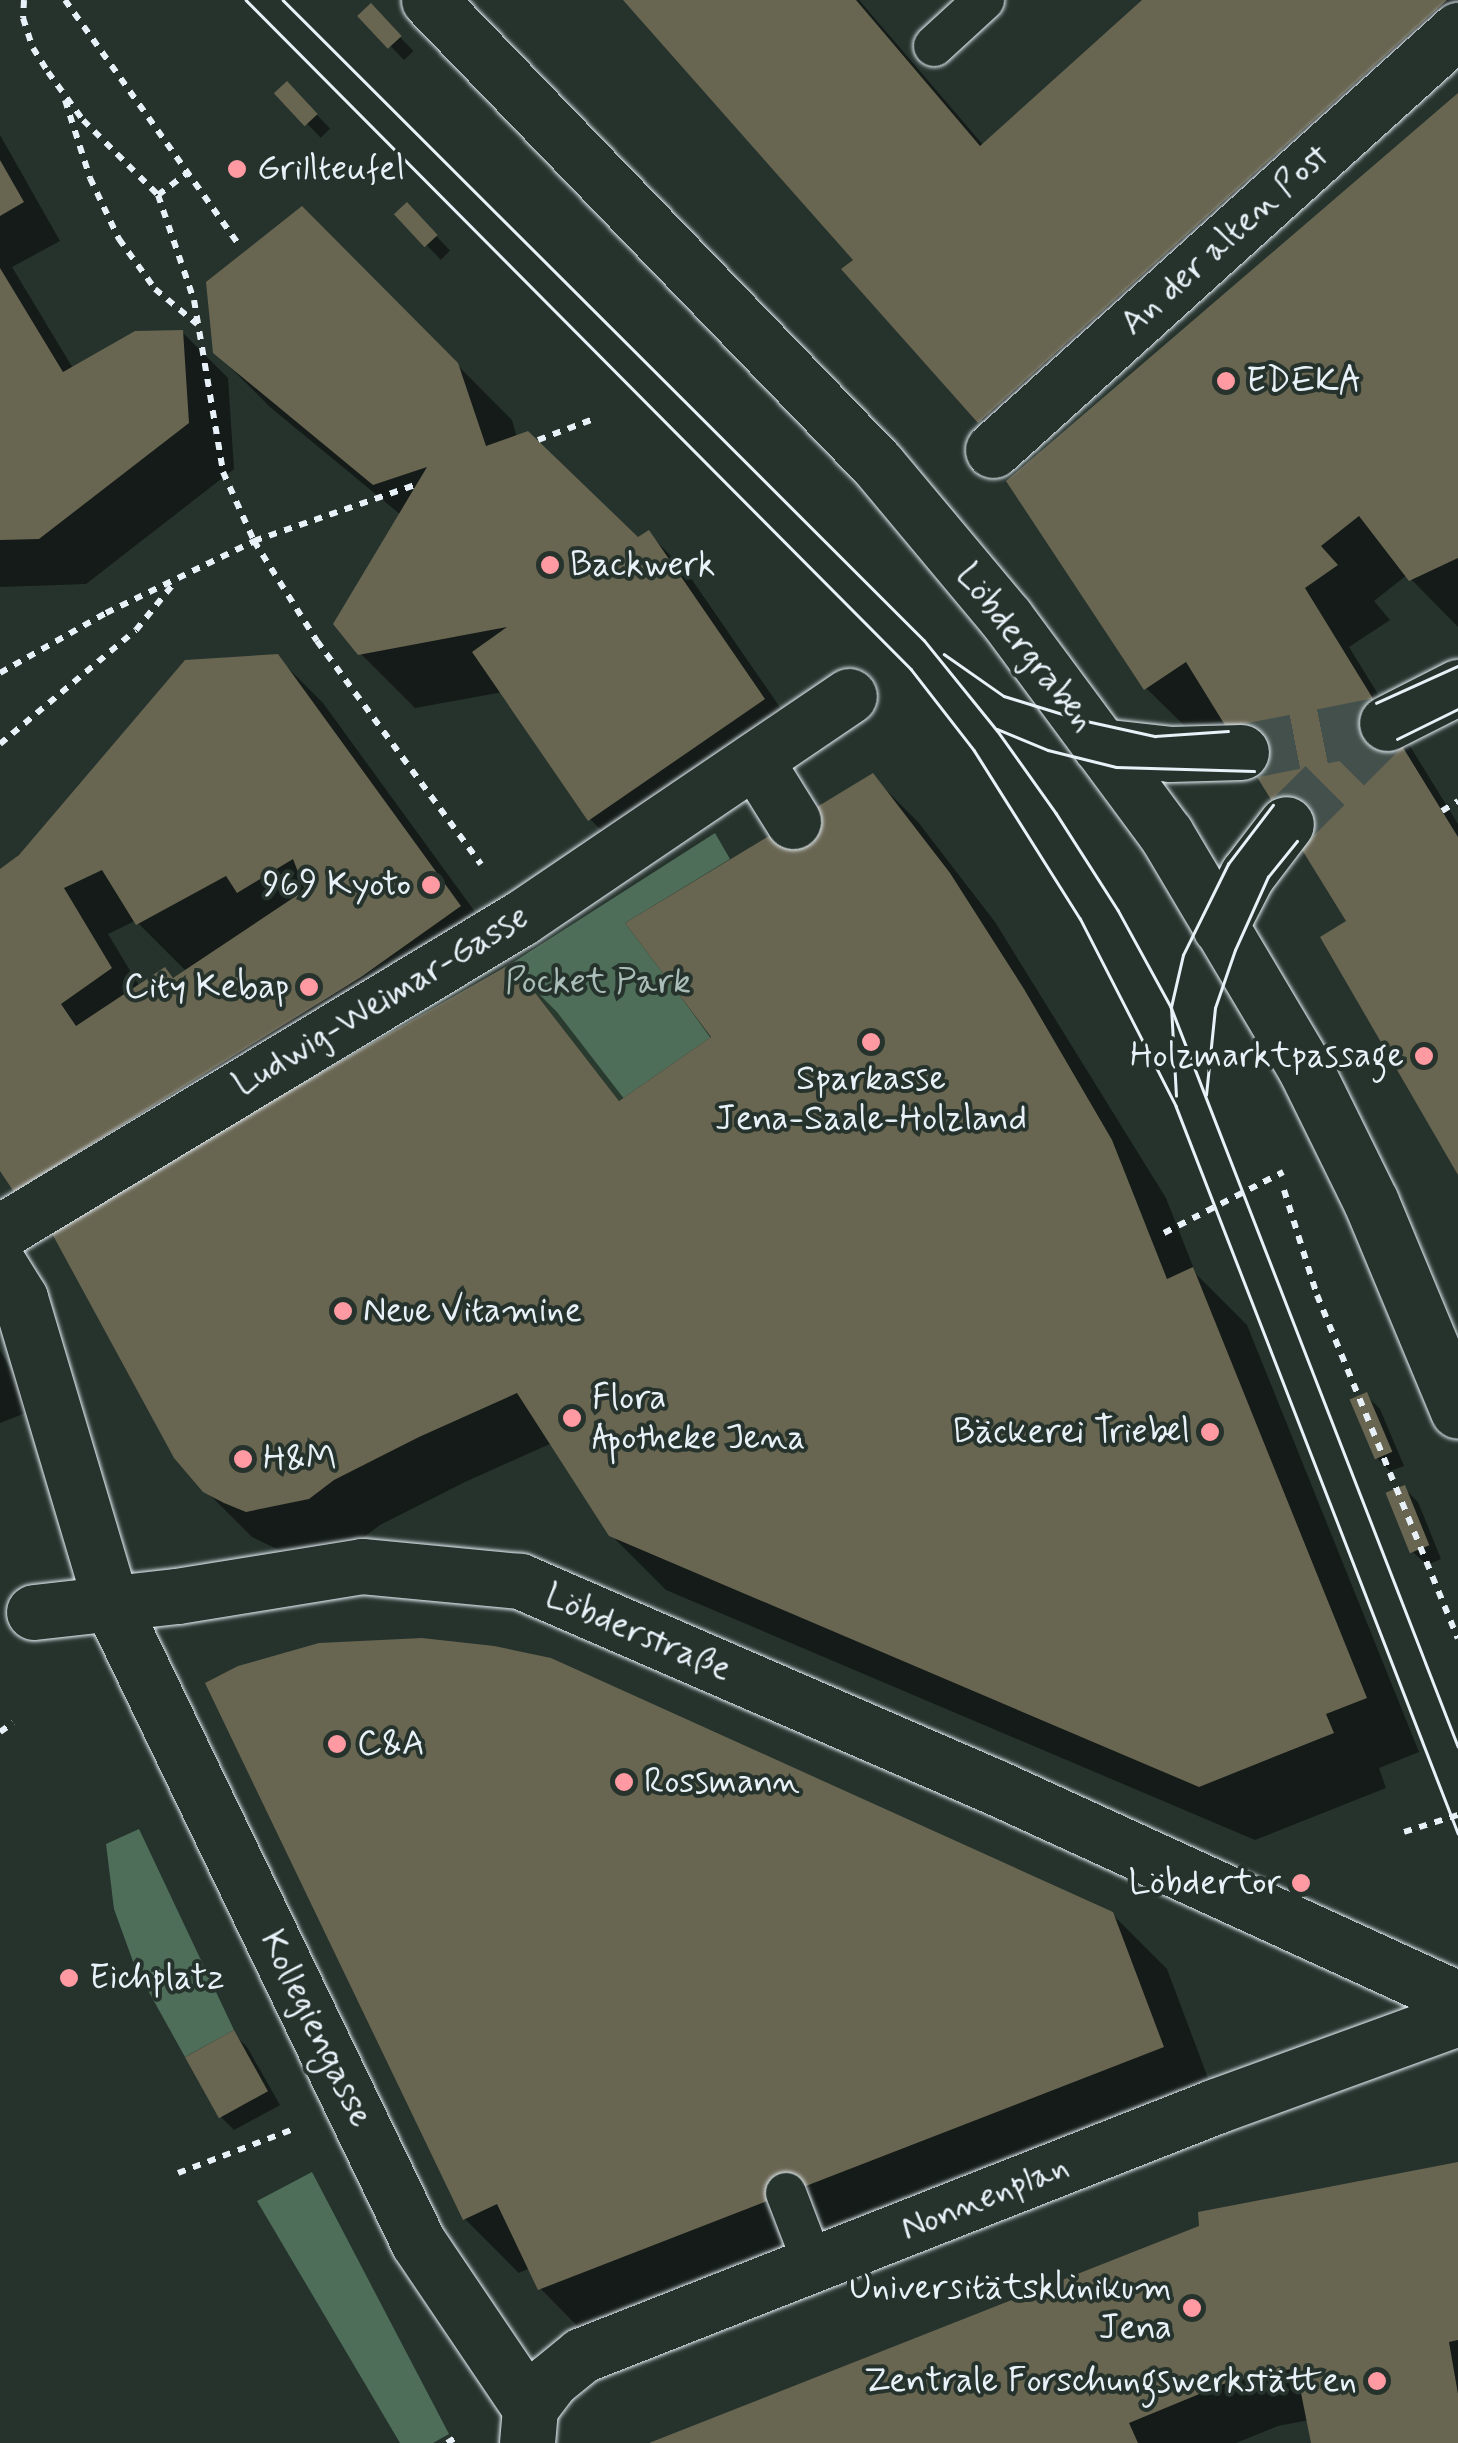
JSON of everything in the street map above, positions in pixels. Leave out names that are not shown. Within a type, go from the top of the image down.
[{"type":"street","name":"Löbdergraben","points":[[429,0],[878,465],[1006,618],[1166,834],[1305,1068],[1371,1202],[1458,1411]]},
{"type":"street","name":"An der alten Post","points":[[993,450],[1458,30]]},
{"type":"street","points":[[1387,722],[1458,688]]},
{"type":"street","name":"Ludwig-Weimar-Gasse","points":[[0,1232],[521,918],[849,696]]},
{"type":"street","points":[[1100,746],[1170,754],[1241,752]]},
{"type":"street","points":[[755,760],[793,821]]},
{"type":"street","points":[[1220,927],[1247,875],[1286,824]]},
{"type":"street","points":[[0,1266],[20,1298],[111,1604]]},
{"type":"street","name":"Löbderstraße","points":[[34,1612],[362,1566],[520,1581],[995,1787],[1458,1998]]},
{"type":"street","name":"Kollegiengasse","points":[[111,1604],[418,2242],[529,2426]]},
{"type":"street","name":"Nonnenplan","points":[[529,2426],[550,2381],[582,2355],[1216,2106],[1458,2018]]},
{"type":"lane","points":[[934,46],[984,0]]},
{"type":"lane","points":[[786,2193],[814,2266]]},
{"type":"path","points":[[24,0],[23,18],[33,48],[61,90],[108,147],[158,196],[188,277],[223,472],[254,541],[318,641],[521,918]]},
{"type":"path","points":[[64,0],[238,242]]},
{"type":"path","points":[[61,90],[90,178],[119,239],[156,289],[197,324]]},
{"type":"path","points":[[158,196],[187,174]]},
{"type":"path","points":[[538,440],[590,420]]},
{"type":"path","points":[[0,673],[254,541],[415,485]]},
{"type":"path","points":[[0,744],[136,630],[178,578]]},
{"type":"path","points":[[1442,811],[1458,801]]},
{"type":"path","points":[[1279,1174],[1318,1295],[1458,1638]]},
{"type":"path","points":[[0,1732],[13,1722]]},
{"type":"path","points":[[1404,1832],[1458,1815]]},
{"type":"path","points":[[178,2173],[352,2105]]},
{"type":"green space","name":"Pocket Park","points":[[715,833],[730,859],[625,923],[711,1037],[619,1101],[512,963]]},
{"type":"green space","points":[[139,1829],[234,2030],[185,2057],[135,1967],[114,1909],[106,1844]]},
{"type":"green space","points":[[312,2172],[449,2434],[433,2443],[400,2443],[257,2201]]},
{"type":"building","points":[[623,0],[856,0],[980,146],[1142,0],[1447,0],[978,423],[841,269],[853,260]]},
{"type":"building","points":[[371,3],[402,36],[388,49],[357,16]]},
{"type":"building","points":[[287,81],[318,114],[305,126],[274,93]]},
{"type":"building","points":[[1458,93],[1458,558],[1409,581],[1359,516],[1321,546],[1338,565],[1305,588],[1458,837],[1458,1175],[1320,937],[1346,921],[1186,662],[1144,690],[1006,481]]},
{"type":"building","points":[[0,160],[24,202],[0,216]]},
{"type":"building","points":[[407,202],[438,235],[425,247],[394,214]]},
{"type":"building","points":[[302,206],[458,363],[486,446],[528,431],[638,537],[649,530],[765,699],[588,821],[472,652],[507,627],[358,655],[333,624],[427,467],[373,485],[213,353],[206,282]]},
{"type":"building","points":[[0,268],[63,372],[135,331],[183,330],[189,423],[39,539],[0,540]]},
{"type":"building","points":[[278,654],[461,906],[361,977],[14,1192],[0,1171],[0,869],[19,855],[185,660]],"holes":[[[293,859],[305,890],[173,978],[165,967],[76,1026],[61,1004],[112,968],[64,888],[102,870],[136,925],[226,876],[237,893]]]},
{"type":"building","points":[[873,773],[950,873],[1024,989],[1112,1140],[1167,1279],[1193,1267],[1367,1698],[1326,1714],[1334,1733],[1199,1787],[609,1536],[517,1393],[334,1480],[309,1499],[246,1512],[224,1503],[203,1492],[174,1458],[49,1228],[512,963],[619,1101],[711,1037],[625,923]]},
{"type":"building","points":[[1367,1392],[1392,1452],[1375,1459],[1350,1399]]},
{"type":"building","points":[[1405,1485],[1429,1545],[1410,1553],[1386,1493]]},
{"type":"building","points":[[422,1638],[494,1646],[551,1658],[1113,1912],[1164,2047],[538,2290],[497,2204],[463,2220],[205,1683],[238,1666],[319,1643]]},
{"type":"building","points":[[234,2030],[268,2091],[219,2118],[185,2057]]},
{"type":"building","name":"Universitätsklinikum Jena","points":[[1458,2162],[1458,2340],[1449,2342],[1458,2394],[1458,2443],[1311,2443],[1296,2368],[1231,2381],[1129,2423],[1138,2443],[649,2443],[1199,2226],[1198,2212]]},
{"type":"tunnel","points":[[1241,752],[1387,723]]},
{"type":"tunnel","points":[[1286,824],[1387,723]]},
{"type":"tram line","points":[[246,0],[911,669],[974,750],[1080,918],[1176,1106],[1458,1833]]},
{"type":"tram line","points":[[283,0],[924,640],[997,730],[1056,813],[1118,910],[1171,1007],[1458,1746]]},
{"type":"tram line","points":[[944,654],[1004,696],[1082,720],[1155,736],[1228,731]]},
{"type":"tram line","points":[[1376,703],[1458,666]]},
{"type":"tram line","points":[[1397,739],[1458,709]]},
{"type":"tram line","points":[[997,729],[1048,750],[1116,767],[1254,771]]},
{"type":"tram line","points":[[1176,1096],[1171,1007],[1183,955],[1228,864],[1273,805]]},
{"type":"tram line","points":[[1206,1095],[1215,1008],[1235,950],[1268,877],[1297,841]]},
{"type":"place","name":"Grillteufel","points":[[237,169]]},
{"type":"place","name":"EDEKA","points":[[1226,381]]},
{"type":"place","name":"Backwerk","points":[[550,565]]},
{"type":"place","name":"969 Kyoto","points":[[431,885]]},
{"type":"place","name":"City Kebap","points":[[309,987]]},
{"type":"place","name":"Sparkasse Jena-Saale-Holzland","points":[[871,1042]]},
{"type":"place","name":"Holzmarktpassage","points":[[1424,1056]]},
{"type":"place","name":"Neue Vitamine","points":[[343,1311]]},
{"type":"place","name":"Flora Apotheke Jena","points":[[572,1418]]},
{"type":"place","name":"Bäckerei Triebel","points":[[1210,1432]]},
{"type":"place","name":"H&M","points":[[243,1459]]},
{"type":"place","name":"C&A","points":[[337,1744]]},
{"type":"place","name":"Rossmann","points":[[624,1782]]},
{"type":"place","name":"Löbdertor","points":[[1301,1883]]},
{"type":"place","name":"Eichplatz","points":[[69,1978]]},
{"type":"place","name":"Universitätsklinikum Jena","points":[[1192,2308]]},
{"type":"place","name":"Zentrale Forschungswerkstätten","points":[[1377,2381]]}]
